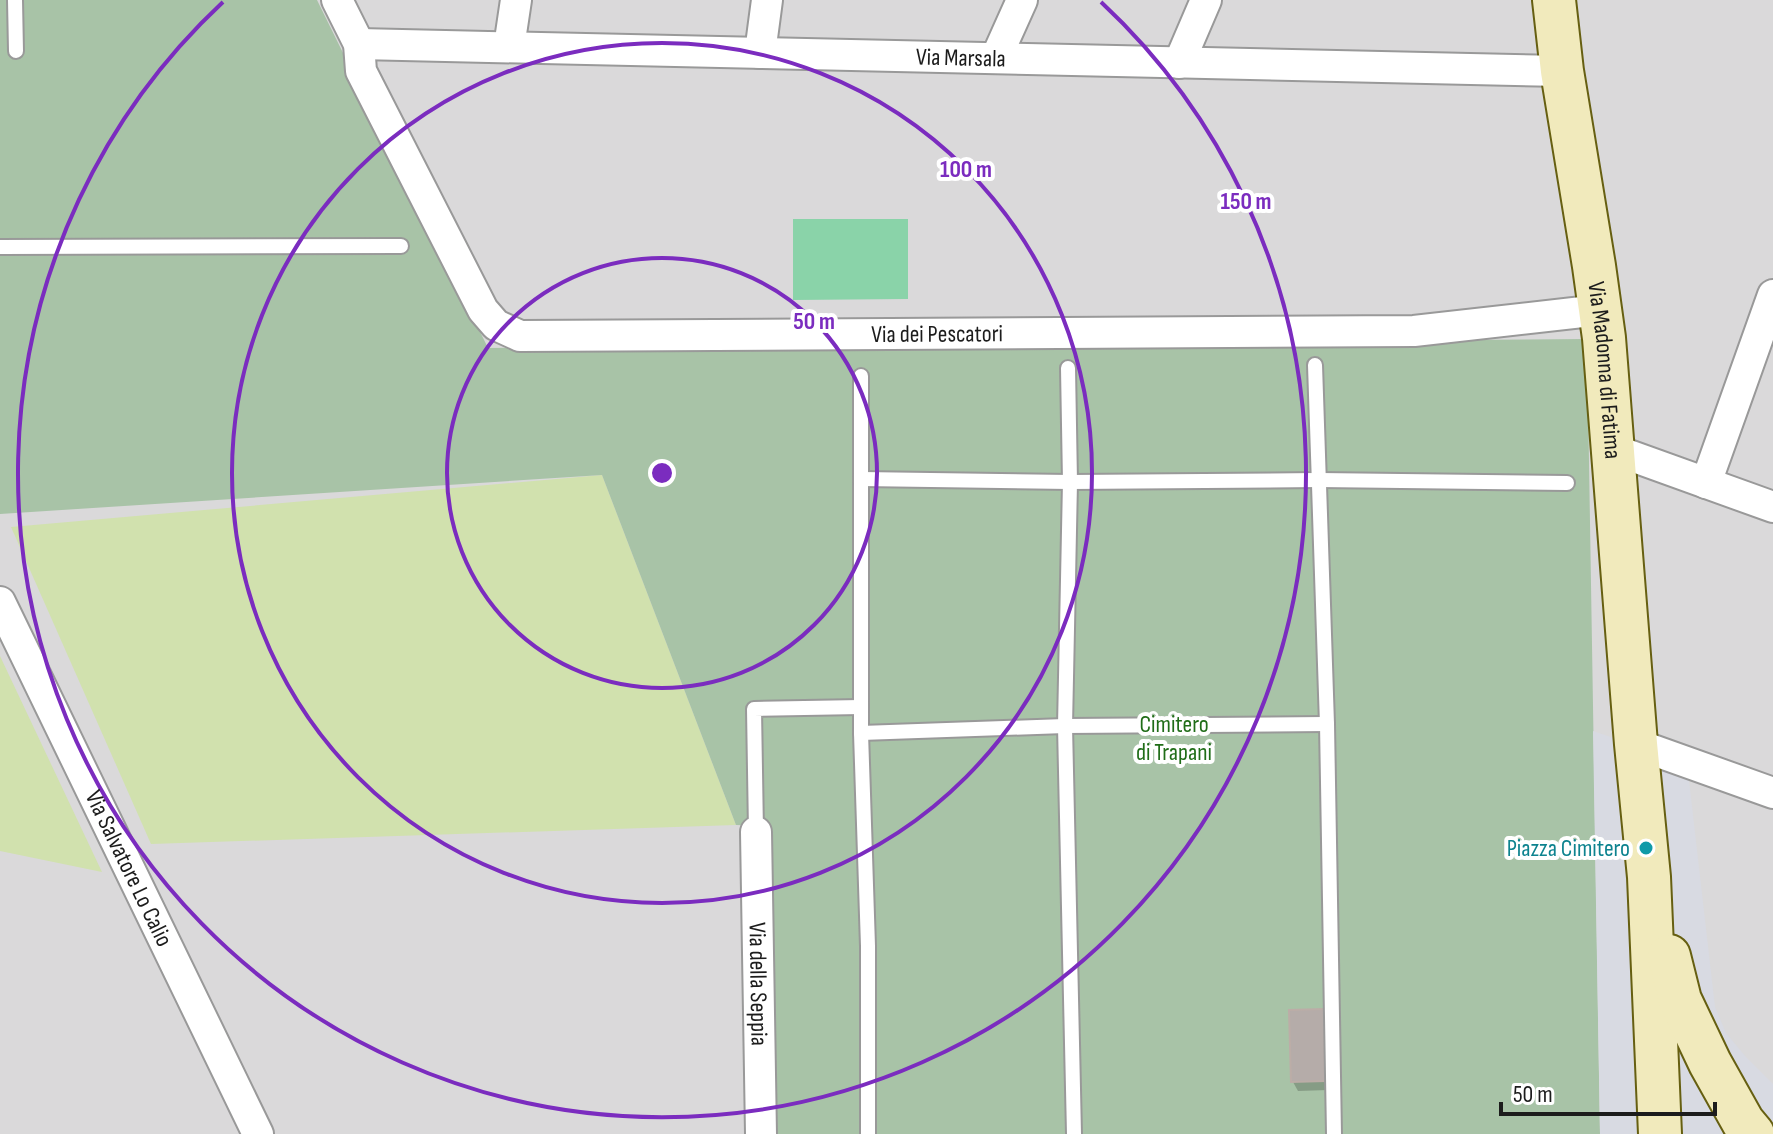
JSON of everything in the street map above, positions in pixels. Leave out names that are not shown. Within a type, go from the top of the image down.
[{"type":"street","name":"Via dei Pescatori","points":[[337,0],[359,44],[361,71],[483,310],[496,325],[520,336],[1414,331],[1600,310]]},
{"type":"street","points":[[509,47],[516,0]]},
{"type":"street","points":[[760,53],[767,0]]},
{"type":"street","points":[[996,58],[1022,0]]},
{"type":"street","points":[[1179,63],[1206,0]]},
{"type":"street","name":"Via Madonna di Fatima","points":[[1554,0],[1562,71],[1600,310],[1649,877]]},
{"type":"street","name":"Via Marsala","points":[[359,44],[1562,71]]},
{"type":"street","points":[[1706,483],[1773,295]]},
{"type":"street","points":[[1612,449],[1773,507]]},
{"type":"street","name":"Via Salvatore Lo Calio","points":[[0,602],[258,1134]]},
{"type":"street","points":[[1636,744],[1773,793]]},
{"type":"street","name":"Via della Seppia","points":[[756,832],[761,1134]]},
{"type":"street","points":[[1649,877],[1680,1000],[1710,1063],[1753,1134]]},
{"type":"street","points":[[1649,877],[1660,1134]]},
{"type":"street","points":[[1710,1063],[1773,1113]]},
{"type":"lane","points":[[15,0],[16,51]]},
{"type":"lane","points":[[0,247],[401,246]]},
{"type":"lane","points":[[1315,365],[1327,724],[1334,1134]]},
{"type":"lane","points":[[1068,368],[1070,482],[1065,726],[1074,1134]]},
{"type":"lane","points":[[861,376],[861,733],[868,946],[868,1134]]},
{"type":"lane","points":[[861,479],[1567,483]]},
{"type":"lane","points":[[756,832],[754,709],[861,707]]},
{"type":"lane","points":[[861,733],[1065,726],[1327,724]]},
{"type":"shaded area","points":[[0,0],[1773,0],[1773,1134],[0,1134]]},
{"type":"shaded area","name":"Piazza Cimitero","points":[[1593,731],[1687,763],[1715,1007],[1726,1033],[1773,1084],[1773,1134],[1600,1134]]},
{"type":"green space","name":"Cimitero di Trapani","points":[[0,0],[317,0],[488,348],[1587,339],[1600,1134],[773,1134],[771,826],[736,825],[602,475],[0,514]]},
{"type":"green space","points":[[793,219],[908,219],[908,299],[793,300]]},
{"type":"green space","points":[[602,475],[736,825],[151,844],[11,527]]},
{"type":"green space","points":[[0,656],[102,872],[0,851]]},
{"type":"building","points":[[1324,1009],[1325,1081],[1291,1082],[1289,1010]]},
{"type":"place","name":"Piazza Cimitero","points":[[1646,848]]}]
